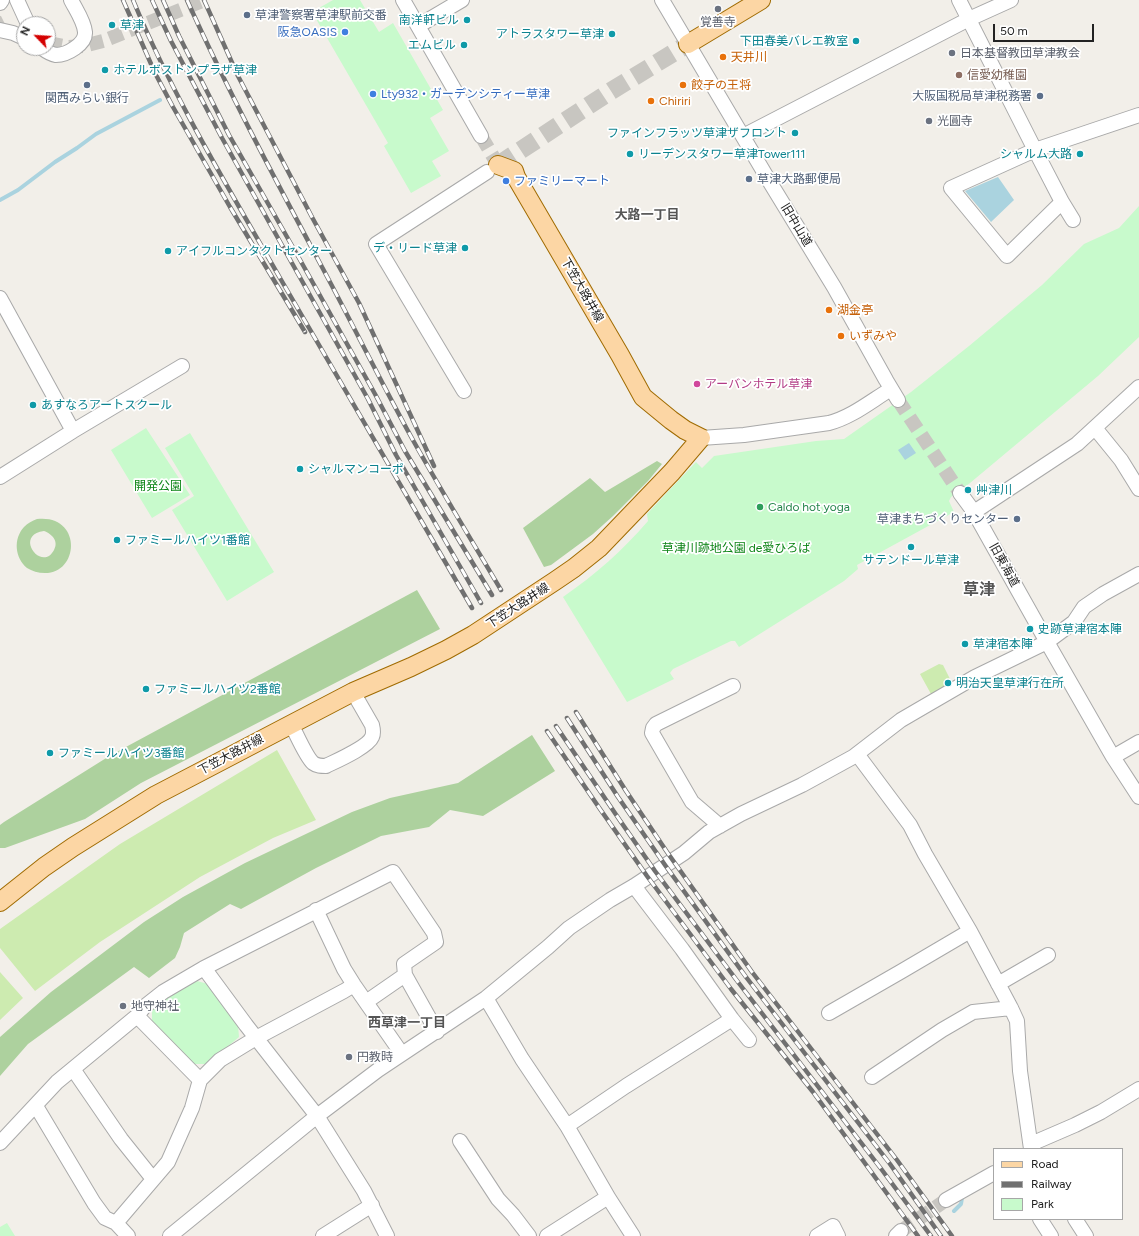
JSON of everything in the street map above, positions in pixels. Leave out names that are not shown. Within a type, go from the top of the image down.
[{"type":"main road","points":[[688,44],[761,0]]},
{"type":"main road","name":"下笠大路井線","points":[[0,902],[44,867],[96,832],[156,795],[353,692],[411,667],[473,635],[574,568],[599,548],[672,472],[701,438],[676,423],[643,397],[516,177],[514,171],[493,169]]},
{"type":"street","points":[[17,0],[24,16]]},
{"type":"street","points":[[56,54],[78,46],[82,42],[85,32],[83,24],[71,0]]},
{"type":"street","points":[[403,0],[481,136]]},
{"type":"street","points":[[418,26],[462,0]]},
{"type":"street","name":"旧中山道","points":[[662,0],[834,287],[895,395],[829,423],[744,435],[701,438]]},
{"type":"street","points":[[959,0],[1035,150],[1073,220]]},
{"type":"street","points":[[743,136],[969,19],[1011,0]]},
{"type":"street","points":[[0,30],[16,34]]},
{"type":"street","points":[[1062,202],[1007,256],[950,188],[1035,150],[1139,114]]},
{"type":"street","points":[[464,390],[376,244],[383,235],[493,169]]},
{"type":"street","points":[[0,298],[73,431]]},
{"type":"street","points":[[0,477],[73,431],[182,366]]},
{"type":"street","points":[[960,492],[974,512],[1077,444],[1139,387]]},
{"type":"street","points":[[1095,428],[1121,460],[1139,489]]},
{"type":"street","name":"旧東海道","points":[[974,512],[1047,642],[1139,797]]},
{"type":"street","points":[[170,1236],[317,1116],[378,1070],[486,998],[569,928],[684,853],[709,832],[741,814],[802,785],[858,754],[901,720],[975,677],[1047,642],[1074,622],[1084,607],[1103,594],[1139,574]]},
{"type":"street","points":[[720,826],[692,802],[652,733],[656,724],[733,686]]},
{"type":"street","points":[[291,724],[313,763],[318,766],[326,766],[367,744],[372,738],[374,730],[372,725],[353,692]]},
{"type":"street","points":[[1114,757],[1139,742]]},
{"type":"street","points":[[858,754],[910,825],[925,854],[970,931],[1017,1021],[1020,1071],[1031,1147],[1101,1112],[1139,1089]]},
{"type":"street","points":[[0,1143],[57,1082],[140,1008],[163,992],[204,968],[393,872],[434,933],[436,942],[404,964],[405,975],[437,1032]]},
{"type":"street","points":[[634,886],[749,1040]]},
{"type":"street","points":[[316,910],[344,969],[402,1054]]},
{"type":"street","points":[[829,1013],[970,931]]},
{"type":"street","points":[[998,984],[1048,955]]},
{"type":"street","points":[[204,968],[317,1116],[372,1205],[387,1236]]},
{"type":"street","points":[[366,1002],[405,975]]},
{"type":"street","points":[[116,1222],[168,1162],[192,1108],[200,1080],[220,1060],[256,1038],[354,985]]},
{"type":"street","points":[[486,998],[522,1059],[567,1126],[608,1197],[633,1236]]},
{"type":"street","points":[[140,1008],[200,1080]]},
{"type":"street","points":[[872,1077],[942,1030],[973,1012],[1011,1008]]},
{"type":"street","points":[[567,1126],[626,1086],[732,1019]]},
{"type":"street","points":[[73,1069],[121,1139],[153,1179]]},
{"type":"street","points":[[36,1106],[94,1203],[105,1218],[116,1222],[128,1236]]},
{"type":"street","points":[[460,1141],[498,1199],[514,1215],[529,1236]]},
{"type":"street","points":[[946,1200],[993,1174]]},
{"type":"street","points":[[547,1236],[608,1197]]},
{"type":"street","points":[[323,1236],[372,1205]]},
{"type":"street","points":[[1041,1220],[1051,1236]]},
{"type":"street","points":[[1076,1220],[1086,1236]]},
{"type":"street","points":[[817,1236],[833,1226],[838,1236]]},
{"type":"green space","points":[[333,0],[360,0],[379,32],[393,23],[443,110],[430,118],[449,151],[432,161],[441,176],[411,193],[384,146],[388,143],[312,12]]},
{"type":"green space","name":"草津川跡地公園 de愛ひろば","points":[[1139,206],[1139,337],[1098,376],[970,483],[951,497],[949,501],[954,512],[857,565],[858,569],[844,581],[739,647],[735,641],[731,641],[673,669],[670,673],[674,679],[627,702],[563,597],[598,571],[628,542],[648,521],[647,514],[696,462],[702,468],[714,456],[816,441],[844,439],[911,392],[969,346],[1042,285],[1084,244],[1119,228]]},
{"type":"green space","name":"開発公園","points":[[146,428],[190,495],[152,518],[111,450]]},
{"type":"green space","points":[[190,433],[274,572],[227,601],[172,510],[194,496],[165,448]]},
{"type":"green space","points":[[657,461],[662,464],[648,481],[613,516],[593,534],[551,565],[544,567],[523,528],[590,478],[605,492]]},
{"type":"green space","points":[[37,519],[52,520],[62,525],[69,534],[71,544],[70,555],[65,564],[57,570],[45,573],[35,572],[23,564],[18,554],[17,543],[20,532],[29,523]],"holes":[[[44,531],[54,538],[56,544],[54,550],[49,556],[43,557],[37,555],[30,545],[31,539],[35,534]]]},
{"type":"green space","points":[[417,590],[440,629],[141,783],[85,819],[5,848],[0,848],[0,825],[111,755]]},
{"type":"green space","points":[[939,664],[943,665],[952,683],[931,694],[920,674]]},
{"type":"green space","points":[[532,735],[555,771],[483,816],[450,810],[429,827],[381,836],[316,868],[241,909],[230,904],[184,933],[175,958],[149,978],[134,967],[28,1044],[0,1076],[0,1037],[51,992],[144,922],[183,897],[245,863],[352,812],[390,798],[458,783]]},
{"type":"green space","points":[[277,750],[316,820],[273,838],[200,877],[100,942],[35,991],[0,948],[0,929],[120,844]]},
{"type":"green space","points":[[0,972],[23,998],[0,1020]]},
{"type":"green space","points":[[197,981],[208,984],[238,1025],[239,1037],[207,1064],[193,1064],[152,1022],[152,1009],[165,998]]},
{"type":"green space","points":[[7,1223],[15,1236],[0,1236],[0,1227]]},
{"type":"water","points":[[998,177],[1014,200],[991,222],[965,191]]},
{"type":"water","points":[[909,443],[916,453],[905,460],[898,450]]},
{"type":"waterway","points":[[0,200],[18,190],[96,134],[160,100]]},
{"type":"waterway","points":[[954,1211],[961,1204],[962,1198]]},
{"type":"tunnel","points":[[56,45],[69,47],[84,46],[103,41],[205,0]]},
{"type":"tunnel","points":[[0,24],[4,22]]},
{"type":"tunnel","points":[[498,165],[611,91],[688,44]]},
{"type":"tunnel","points":[[481,136],[498,165],[490,170]]},
{"type":"tunnel","points":[[898,400],[960,493]]},
{"type":"tunnel","points":[[901,1231],[946,1200]]},
{"type":"railway","points":[[123,0],[155,73],[173,107],[230,207],[305,332]]},
{"type":"railway","points":[[133,0],[183,107],[221,176],[472,608]]},
{"type":"railway","points":[[152,0],[171,41],[222,138],[368,399],[396,455],[481,603]]},
{"type":"railway","points":[[163,0],[179,36],[229,135],[375,394],[405,451],[492,595]]},
{"type":"railway","points":[[187,0],[252,135],[390,398],[446,498],[501,590]]},
{"type":"railway","points":[[204,0],[238,76],[359,303],[434,466]]},
{"type":"railway","points":[[576,712],[667,852],[752,972],[897,1160],[952,1236]]},
{"type":"railway","points":[[567,718],[618,797],[665,865],[746,977],[890,1164],[941,1236]]},
{"type":"railway","points":[[556,726],[655,871],[931,1236]]},
{"type":"railway","points":[[547,731],[647,876],[731,989],[813,1092],[918,1236]]},
{"type":"place","name":"覚善寺","points":[[718,9]]},
{"type":"place","name":"草津警察署草津駅前交番","points":[[247,15]]},
{"type":"place","name":"南洋軒ビル","points":[[467,20]]},
{"type":"place","name":"草津","points":[[112,25]]},
{"type":"place","name":"阪急OASIS","points":[[345,32]]},
{"type":"place","name":"アトラスタワー草津","points":[[612,34]]},
{"type":"place","name":"下田春美バレエ教室","points":[[856,41]]},
{"type":"place","name":"エムビル","points":[[464,45]]},
{"type":"place","name":"日本基督教団草津教会","points":[[952,53]]},
{"type":"place","name":"天井川","points":[[723,57]]},
{"type":"place","name":"ホテルボストンプラザ草津","points":[[105,70]]},
{"type":"place","name":"信愛幼稚園","points":[[959,75]]},
{"type":"place","name":"関西みらい銀行","points":[[87,85]]},
{"type":"place","name":"餃子の王将","points":[[683,85]]},
{"type":"place","name":"Lty932・ガーデンシティー草津","points":[[373,94]]},
{"type":"place","name":"大阪国税局草津税務署","points":[[1040,96]]},
{"type":"place","name":"Chiriri","points":[[651,101]]},
{"type":"place","name":"光圓寺","points":[[929,121]]},
{"type":"place","name":"ファインフラッツ草津ザフロント","points":[[795,133]]},
{"type":"place","name":"リーデンスタワー草津Tower111","points":[[630,154]]},
{"type":"place","name":"シャルム大路","points":[[1080,154]]},
{"type":"place","name":"草津大路郵便局","points":[[749,179]]},
{"type":"place","name":"ファミリーマート","points":[[506,181]]},
{"type":"place","name":"デ・リード草津","points":[[465,248]]},
{"type":"place","name":"アイフルコンタクトセンター","points":[[168,251]]},
{"type":"place","name":"湖金亭","points":[[829,310]]},
{"type":"place","name":"いずみや","points":[[841,336]]},
{"type":"place","name":"アーバンホテル草津","points":[[697,384]]},
{"type":"place","name":"あすなろアートスクール","points":[[33,405]]},
{"type":"place","name":"シャルマンコーポ","points":[[300,469]]},
{"type":"place","name":"艸津川","points":[[968,490]]},
{"type":"place","name":"Caldo hot yoga","points":[[760,507]]},
{"type":"place","name":"草津まちづくりセンター","points":[[1017,519]]},
{"type":"place","name":"ファミールハイツ1番館","points":[[117,540]]},
{"type":"place","name":"サテンドール草津","points":[[911,547]]},
{"type":"place","name":"史跡草津宿本陣","points":[[1030,629]]},
{"type":"place","name":"草津宿本陣","points":[[965,644]]},
{"type":"place","name":"明治天皇草津行在所","points":[[948,683]]},
{"type":"place","name":"ファミールハイツ2番館","points":[[146,689]]},
{"type":"place","name":"ファミールハイツ3番館","points":[[50,753]]},
{"type":"place","name":"地守神社","points":[[123,1006]]},
{"type":"place","name":"円教時","points":[[349,1057]]},
{"type":"district","name":"大路一丁目","points":[[647,215]]},
{"type":"district","name":"草津","points":[[979,590]]},
{"type":"district","name":"西草津一丁目","points":[[407,1023]]}]
